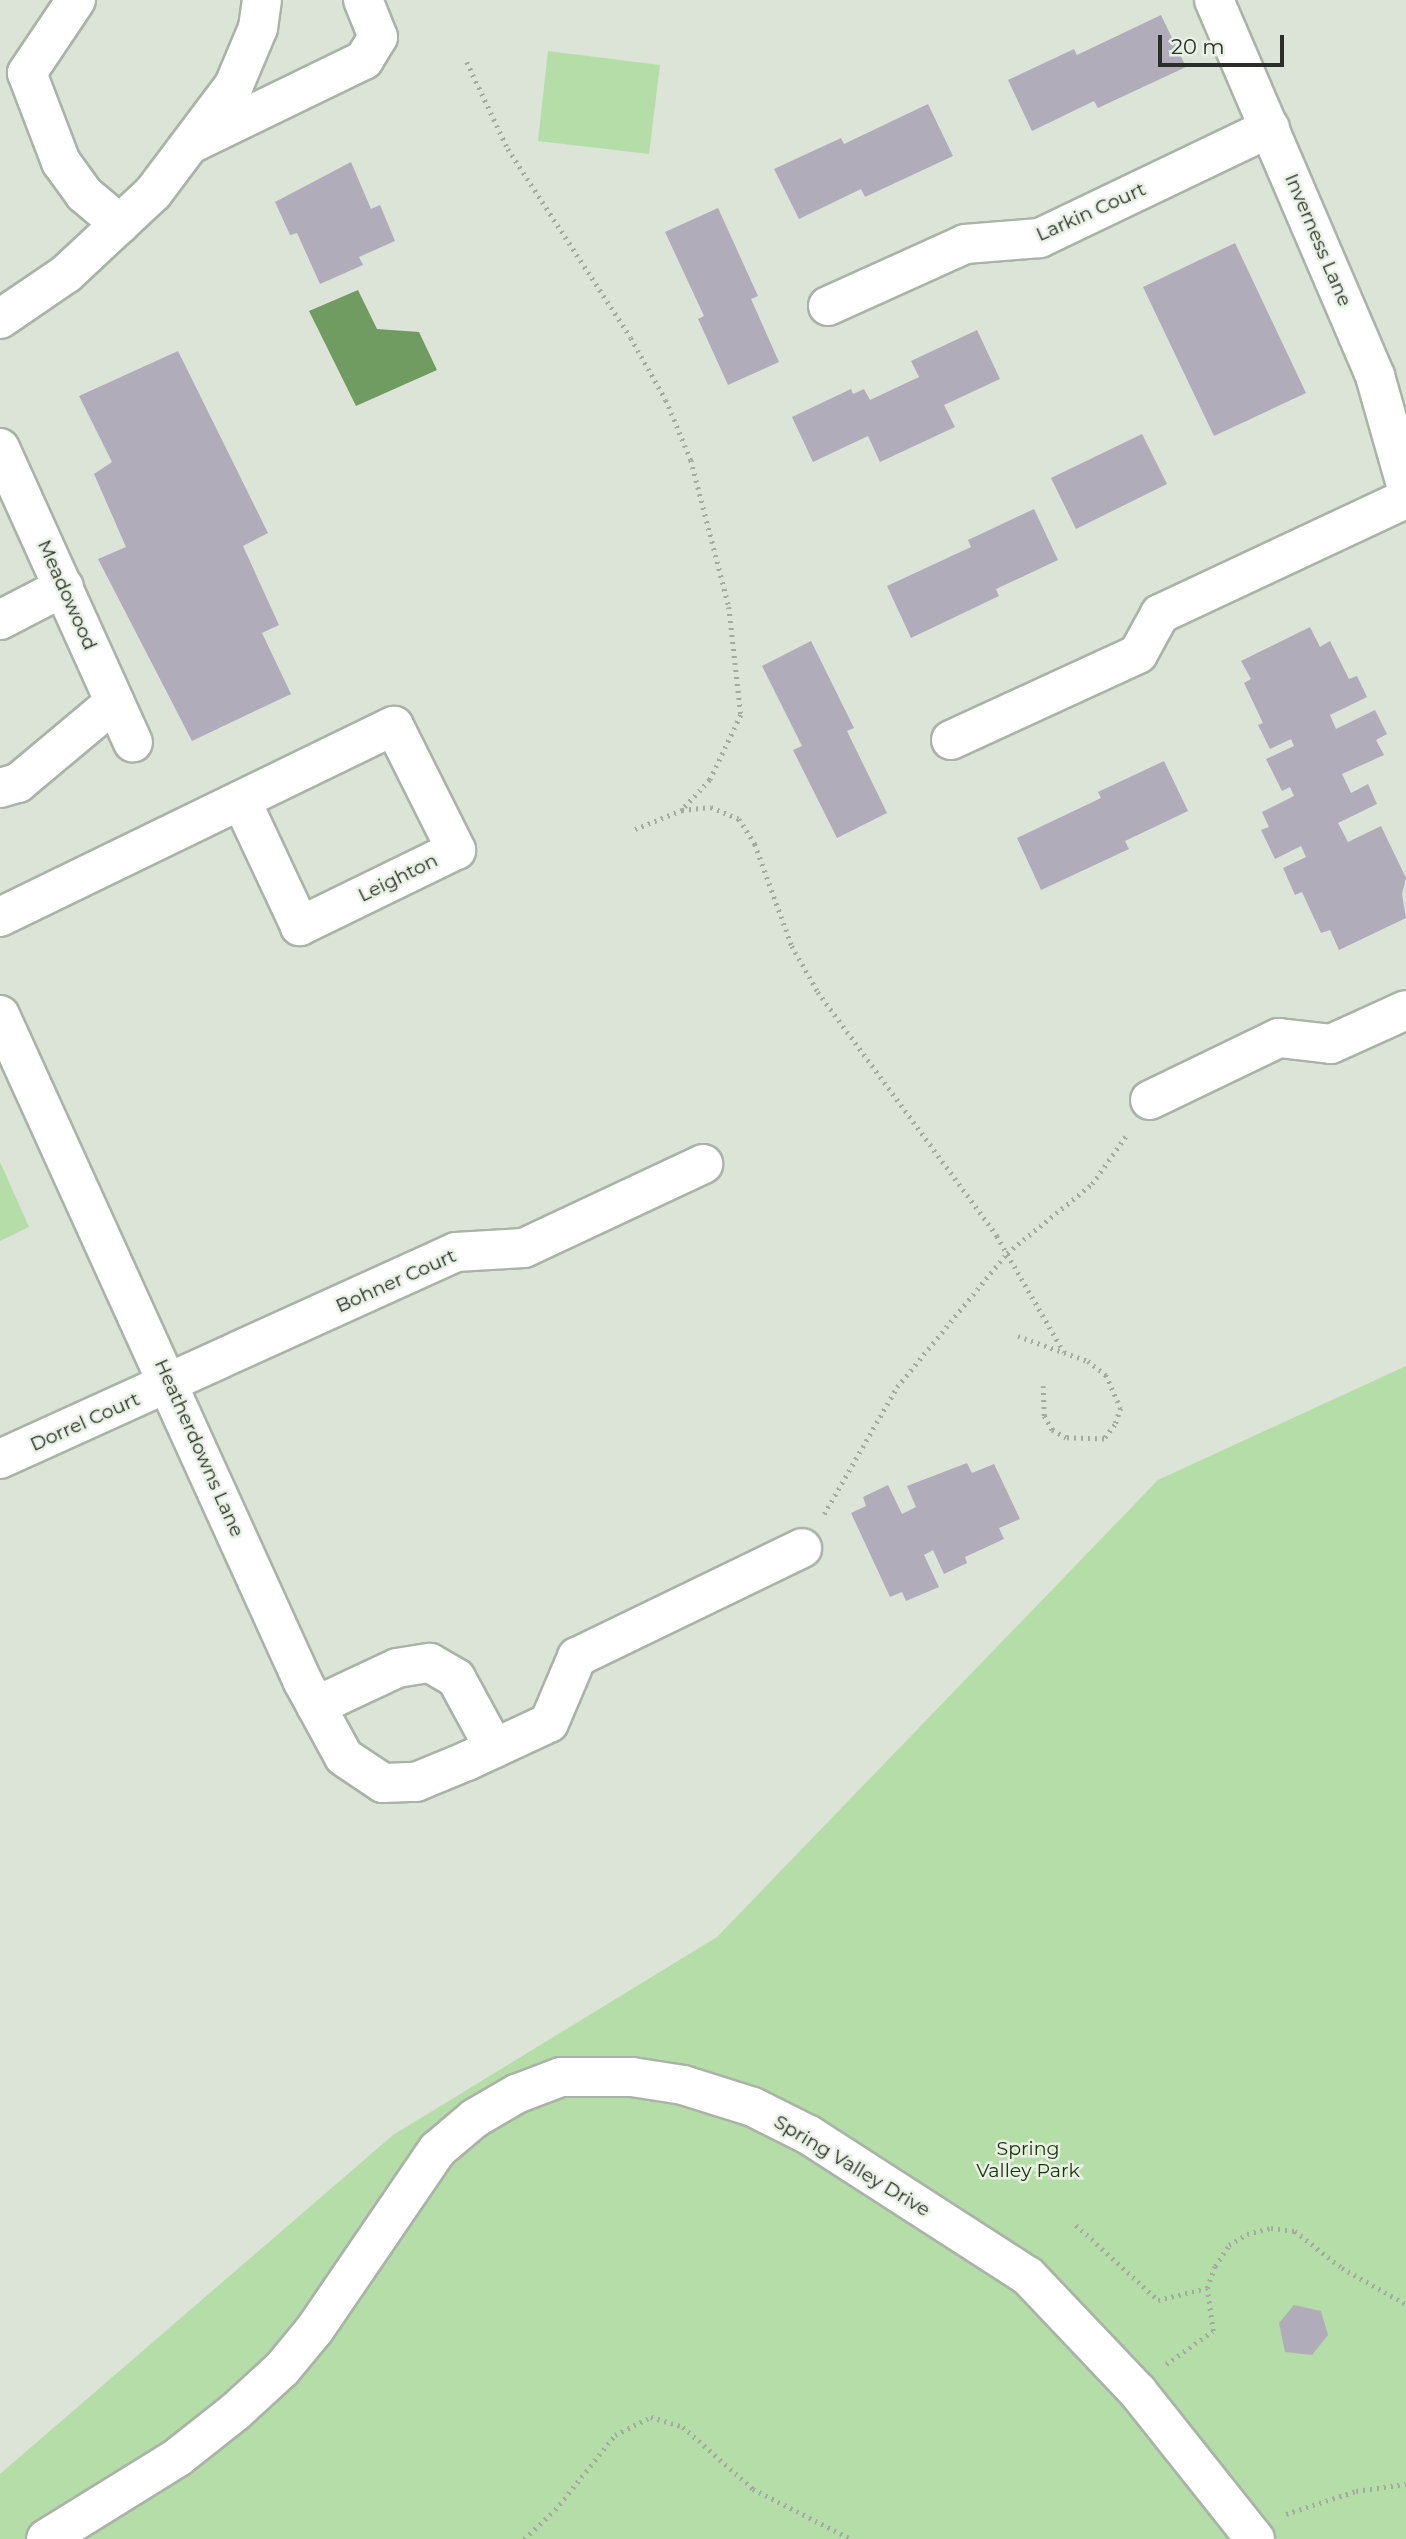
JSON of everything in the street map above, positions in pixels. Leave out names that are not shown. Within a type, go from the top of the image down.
[{"type":"street","points":[[76,0],[27,72],[61,162],[84,194],[120,223]]},
{"type":"street","points":[[0,319],[66,274],[153,193],[233,85],[258,28],[262,0]]},
{"type":"street","points":[[188,146],[364,60],[374,51],[378,37],[363,0]]},
{"type":"street","name":"Inverness Lane","points":[[1214,0],[1375,376],[1406,485]]},
{"type":"street","name":"Larkin Court","points":[[828,306],[965,244],[1040,238],[1270,128]]},
{"type":"street","name":"Meadowood","points":[[3,464],[64,587],[133,742]]},
{"type":"street","points":[[951,740],[1138,654],[1160,614],[1406,499]]},
{"type":"street","points":[[0,620],[64,587]]},
{"type":"street","points":[[0,788],[18,783],[115,702]]},
{"type":"street","name":"Leighton","points":[[0,917],[241,800],[394,726],[456,850],[300,926],[241,800]]},
{"type":"street","points":[[1150,1100],[1279,1038],[1331,1044],[1406,1010]]},
{"type":"street","name":"Heatherdowns Lane","points":[[0,1014],[316,1706],[344,1757],[383,1783],[416,1782],[549,1723],[577,1657],[802,1548]]},
{"type":"street","name":"Bohner Court","points":[[170,1384],[456,1252],[524,1248],[703,1164]]},
{"type":"street","name":"Dorrel Court","points":[[0,1459],[170,1384]]},
{"type":"street","points":[[316,1706],[397,1668],[430,1663],[456,1678],[480,1755]]},
{"type":"street","name":"Spring Valley Drive","points":[[46,2539],[178,2457],[235,2412],[282,2369],[315,2329],[437,2150],[475,2118],[516,2094],[562,2077],[632,2077],[683,2085],[753,2107],[809,2135],[1028,2276],[1138,2392],[1250,2533]]},
{"type":"path","points":[[467,62],[509,149],[637,348],[691,460],[729,607],[741,715],[710,780],[682,810]]},
{"type":"path","points":[[635,829],[682,810],[711,807],[739,819],[755,844],[792,946],[818,992],[1007,1253],[1064,1352]]},
{"type":"path","points":[[802,1548],[897,1387],[1007,1253],[1092,1184],[1150,1100]]},
{"type":"path","points":[[1018,1336],[1064,1352],[1106,1375],[1121,1408],[1115,1425],[1104,1439],[1066,1438],[1052,1430],[1044,1416],[1043,1387]]},
{"type":"path","points":[[1076,2225],[1158,2300],[1207,2288]]},
{"type":"path","points":[[1138,2392],[1172,2358],[1213,2331],[1207,2288],[1215,2266],[1230,2245],[1247,2234],[1271,2228],[1295,2231],[1342,2269],[1406,2304]]},
{"type":"path","points":[[524,2539],[555,2510],[615,2435],[651,2417],[683,2427],[752,2489],[851,2539]]},
{"type":"path","points":[[1250,2533],[1356,2491],[1406,2484]]},
{"type":"green space","points":[[548,51],[660,65],[649,154],[538,141]]},
{"type":"green space","points":[[0,1162],[29,1227],[0,1241]]},
{"type":"green space","name":"Spring Valley Park","points":[[1406,1366],[1406,2539],[0,2539],[0,2474],[393,2135],[717,1937],[1158,1480]]},
{"type":"shaded area","points":[[358,290],[377,329],[419,332],[437,370],[356,406],[309,311]]},
{"type":"building","points":[[1161,15],[1186,67],[1098,108],[1094,101],[1032,131],[1008,80],[1074,49],[1077,55]]},
{"type":"building","points":[[928,104],[953,156],[865,197],[861,189],[799,219],[774,169],[841,138],[844,144]]},
{"type":"building","points":[[351,162],[371,209],[380,205],[395,241],[359,257],[363,265],[320,284],[297,233],[290,235],[275,202]]},
{"type":"building","points":[[718,208],[758,296],[751,299],[779,362],[728,385],[698,319],[704,316],[665,232]]},
{"type":"building","points":[[1235,243],[1306,393],[1214,436],[1143,287]]},
{"type":"building","points":[[977,330],[1000,379],[944,405],[955,427],[880,462],[868,436],[813,462],[792,417],[851,389],[853,394],[864,389],[870,400],[919,377],[911,361]]},
{"type":"building","points":[[178,351],[268,533],[243,546],[279,625],[262,633],[291,694],[192,741],[98,559],[126,547],[94,474],[112,462],[79,396]]},
{"type":"building","points":[[1142,434],[1167,484],[1076,529],[1051,478]]},
{"type":"building","points":[[1034,509],[1058,560],[996,589],[999,596],[911,638],[887,586],[971,547],[968,540]]},
{"type":"building","points":[[1310,627],[1320,647],[1330,641],[1349,679],[1357,676],[1367,697],[1330,715],[1336,729],[1375,710],[1387,734],[1376,740],[1384,755],[1342,774],[1351,793],[1368,784],[1377,804],[1338,823],[1348,842],[1381,826],[1406,878],[1402,894],[1406,918],[1339,950],[1330,930],[1321,933],[1302,892],[1295,895],[1283,868],[1306,857],[1301,846],[1275,859],[1261,830],[1269,827],[1262,812],[1294,796],[1290,787],[1282,791],[1266,759],[1294,746],[1291,739],[1270,749],[1258,725],[1263,723],[1244,683],[1251,679],[1241,661]]},
{"type":"building","points":[[811,641],[854,728],[847,731],[887,813],[837,838],[793,750],[802,746],[762,666]]},
{"type":"building","points":[[1164,761],[1188,811],[1125,841],[1129,849],[1041,890],[1017,838],[1101,798],[1098,792]]},
{"type":"building","points":[[967,1463],[972,1473],[994,1464],[1020,1519],[999,1528],[1004,1539],[965,1557],[967,1563],[944,1574],[933,1550],[924,1555],[939,1587],[906,1601],[902,1592],[890,1597],[851,1513],[866,1506],[863,1497],[888,1485],[902,1514],[916,1507],[907,1486]]},
{"type":"building","points":[[1294,2305],[1321,2311],[1328,2335],[1312,2355],[1285,2352],[1279,2323]]}]
